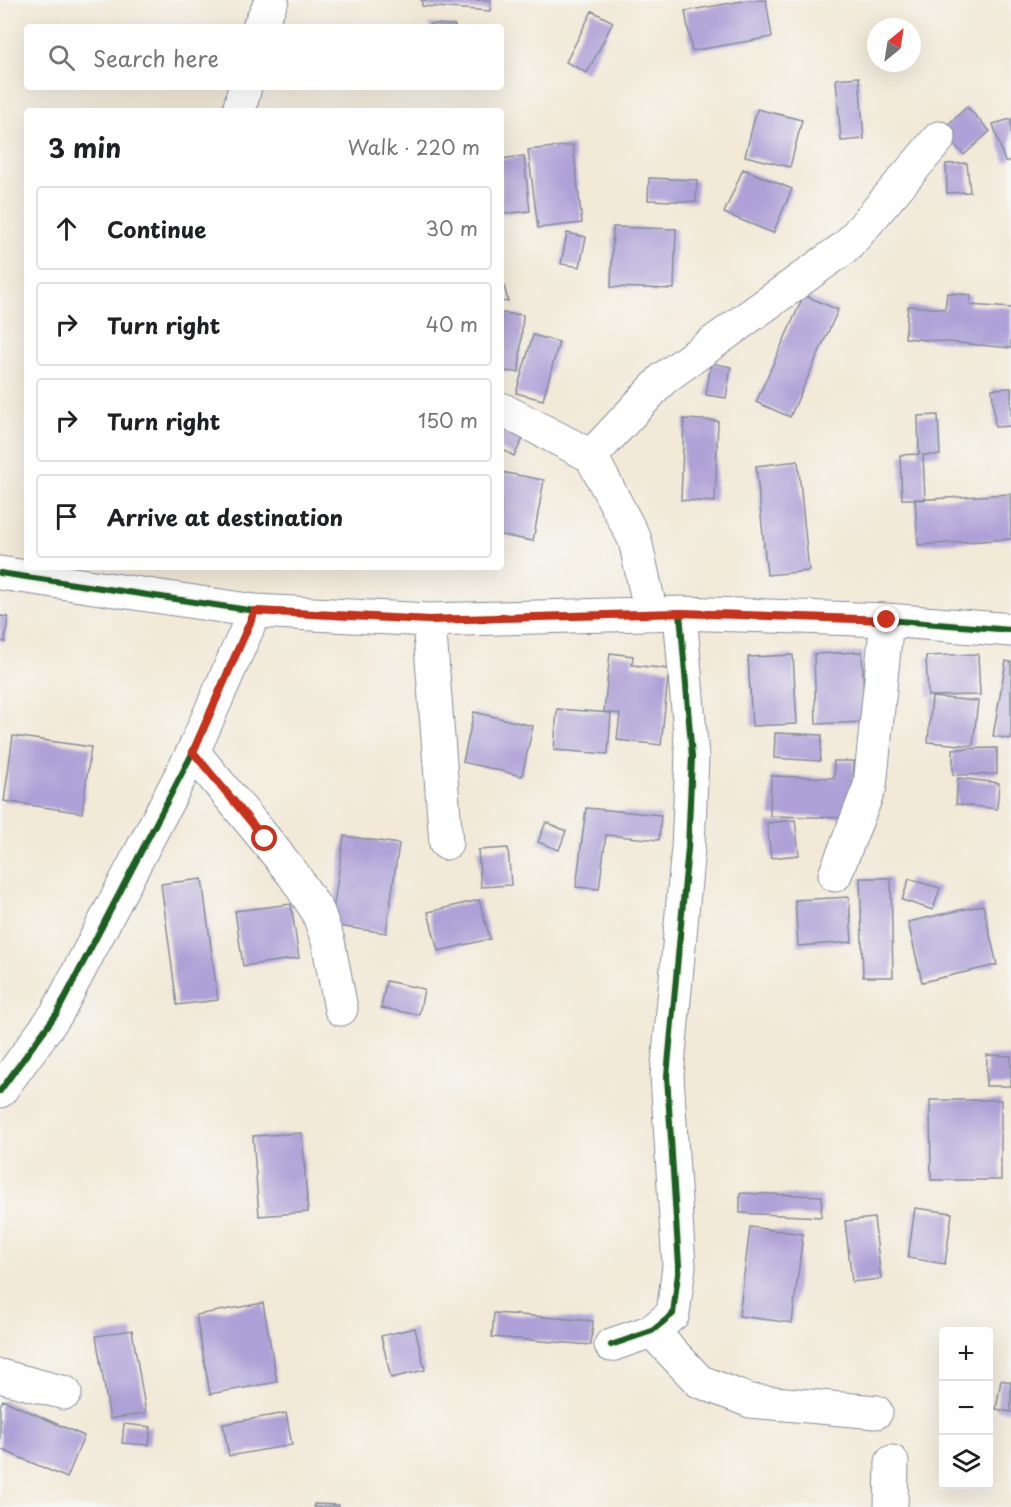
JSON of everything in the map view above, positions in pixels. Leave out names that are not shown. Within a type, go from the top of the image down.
[{"type":"street","points":[[261,24],[272,0]]},
{"type":"street","points":[[240,108],[244,90]]},
{"type":"street","points":[[591,456],[664,378],[847,246],[939,138]]},
{"type":"street","points":[[504,411],[591,456],[635,540],[666,613],[692,757],[688,848],[667,1076],[679,1266],[673,1314],[652,1331],[611,1345]]},
{"type":"street","points":[[0,573],[255,611],[429,620],[666,613],[887,620],[1011,630]]},
{"type":"street","points":[[0,1091],[57,1013],[193,752],[255,611]]},
{"type":"street","points":[[429,620],[446,843]]},
{"type":"street","points":[[835,875],[870,786],[887,620]]},
{"type":"street","points":[[193,752],[279,857],[318,912],[328,941],[341,1009]]},
{"type":"street","points":[[652,1331],[699,1382],[750,1401],[876,1412]]},
{"type":"street","points":[[0,1376],[65,1393]]},
{"type":"street","points":[[891,1507],[892,1462]]},
{"type":"building","points":[[422,0],[491,0],[490,11],[422,6]]},
{"type":"building","points":[[749,0],[766,0],[772,37],[692,51],[685,11]]},
{"type":"building","points":[[592,11],[613,22],[587,73],[566,62]]},
{"type":"building","points":[[859,77],[864,139],[841,141],[836,79]]},
{"type":"building","points":[[967,107],[990,131],[964,155],[941,131]]},
{"type":"building","points":[[757,109],[802,120],[790,167],[745,156]]},
{"type":"building","points":[[1011,119],[1011,160],[1005,162],[993,124]]},
{"type":"building","points":[[573,145],[582,223],[538,228],[528,150]]},
{"type":"building","points":[[524,156],[530,211],[504,214],[504,159]]},
{"type":"building","points":[[967,163],[970,192],[947,193],[946,164]]},
{"type":"building","points":[[743,169],[792,189],[773,233],[724,213]]},
{"type":"building","points":[[649,178],[697,180],[696,202],[648,200]]},
{"type":"building","points":[[613,227],[676,229],[674,289],[611,287]]},
{"type":"building","points":[[567,233],[586,237],[580,267],[561,264]]},
{"type":"building","points":[[504,286],[508,301],[504,302]]},
{"type":"building","points":[[947,293],[971,295],[970,305],[1011,308],[1011,348],[905,338],[908,306],[945,309]]},
{"type":"building","points":[[804,295],[838,310],[790,417],[756,402]]},
{"type":"building","points":[[504,313],[523,315],[519,372],[504,371]]},
{"type":"building","points":[[533,335],[559,342],[543,400],[516,393]]},
{"type":"building","points":[[711,363],[731,367],[726,398],[706,395]]},
{"type":"building","points":[[1011,388],[1011,426],[995,427],[992,389]]},
{"type":"building","points":[[938,415],[940,455],[923,455],[925,499],[902,499],[900,455],[919,454],[918,416]]},
{"type":"building","points":[[684,419],[718,421],[715,502],[681,500]]},
{"type":"building","points":[[504,421],[526,433],[514,456],[504,451]]},
{"type":"building","points":[[798,461],[809,571],[767,575],[756,466]]},
{"type":"building","points":[[504,473],[544,480],[533,541],[504,536]]},
{"type":"building","points":[[1010,494],[1011,539],[918,545],[915,500]]},
{"type":"building","points":[[0,616],[8,617],[5,642],[0,641]]},
{"type":"building","points":[[862,652],[865,722],[816,724],[814,654]]},
{"type":"building","points":[[610,653],[633,656],[632,665],[669,669],[661,745],[617,740],[620,714],[604,712]]},
{"type":"building","points":[[978,654],[980,695],[928,696],[926,656]]},
{"type":"building","points":[[793,655],[797,724],[752,726],[748,657]]},
{"type":"building","points":[[1006,661],[1011,662],[1011,739],[993,736]]},
{"type":"building","points":[[932,697],[978,701],[973,746],[928,742]]},
{"type":"building","points":[[557,709],[611,713],[608,754],[554,750]]},
{"type":"building","points":[[474,712],[533,726],[522,776],[463,762]]},
{"type":"building","points":[[775,733],[822,735],[820,761],[774,758]]},
{"type":"building","points":[[13,736],[91,747],[82,813],[4,801]]},
{"type":"building","points":[[997,748],[997,774],[953,775],[953,749]]},
{"type":"building","points":[[834,761],[854,761],[852,818],[770,816],[771,776],[834,778]]},
{"type":"building","points":[[958,778],[999,783],[997,809],[956,804]]},
{"type":"building","points":[[586,808],[661,815],[659,840],[606,835],[599,889],[576,887]]},
{"type":"building","points":[[795,820],[799,855],[771,858],[767,823]]},
{"type":"building","points":[[546,822],[566,831],[559,850],[538,842]]},
{"type":"building","points":[[344,836],[399,844],[386,933],[331,925]]},
{"type":"building","points":[[508,848],[511,885],[481,887],[478,850]]},
{"type":"building","points":[[860,878],[891,878],[893,977],[863,977]]},
{"type":"building","points":[[202,879],[218,1000],[177,1005],[161,884]]},
{"type":"building","points":[[909,879],[940,888],[933,910],[902,900]]},
{"type":"building","points":[[849,897],[852,942],[798,946],[795,900]]},
{"type":"building","points":[[479,900],[490,939],[438,951],[428,912]]},
{"type":"building","points":[[291,904],[299,958],[243,966],[235,911]]},
{"type":"building","points":[[983,905],[997,965],[922,982],[908,922]]},
{"type":"building","points":[[386,981],[424,989],[419,1015],[381,1008]]},
{"type":"building","points":[[987,1055],[1011,1056],[1011,1086],[986,1086]]},
{"type":"building","points":[[930,1100],[1001,1100],[1001,1180],[931,1180]]},
{"type":"building","points":[[302,1133],[308,1212],[259,1216],[253,1136]]},
{"type":"building","points":[[740,1193],[822,1196],[821,1217],[740,1213]]},
{"type":"building","points":[[915,1208],[952,1213],[945,1264],[908,1258]]},
{"type":"building","points":[[874,1218],[881,1279],[852,1282],[845,1221]]},
{"type":"building","points":[[750,1227],[803,1234],[792,1323],[739,1316]]},
{"type":"building","points":[[263,1303],[277,1382],[210,1394],[196,1315]]},
{"type":"building","points":[[494,1313],[593,1321],[591,1345],[492,1337]]},
{"type":"building","points":[[415,1328],[425,1370],[391,1378],[381,1336]]},
{"type":"building","points":[[132,1330],[146,1413],[110,1419],[96,1336]]},
{"type":"building","points":[[1001,1380],[1011,1382],[1011,1412],[996,1409]]},
{"type":"building","points":[[3,1400],[84,1436],[67,1478],[0,1449],[0,1406]]},
{"type":"building","points":[[286,1413],[292,1445],[229,1456],[223,1424]]},
{"type":"building","points":[[124,1424],[151,1427],[149,1445],[122,1443]]},
{"type":"building","points":[[314,1504],[339,1505],[339,1507],[314,1507]]},
{"type":"cycle path","points":[[0,573],[255,611],[429,620],[680,613],[887,620],[1011,630]]},
{"type":"cycle path","points":[[0,1091],[57,1013],[193,752],[255,611]]},
{"type":"cycle path","points":[[611,1345],[652,1331],[673,1314],[679,1266],[667,1076],[688,848],[692,757],[680,613]]},
{"type":"route","points":[[265,839],[193,752],[255,611],[429,620],[680,613],[887,620]]}]
